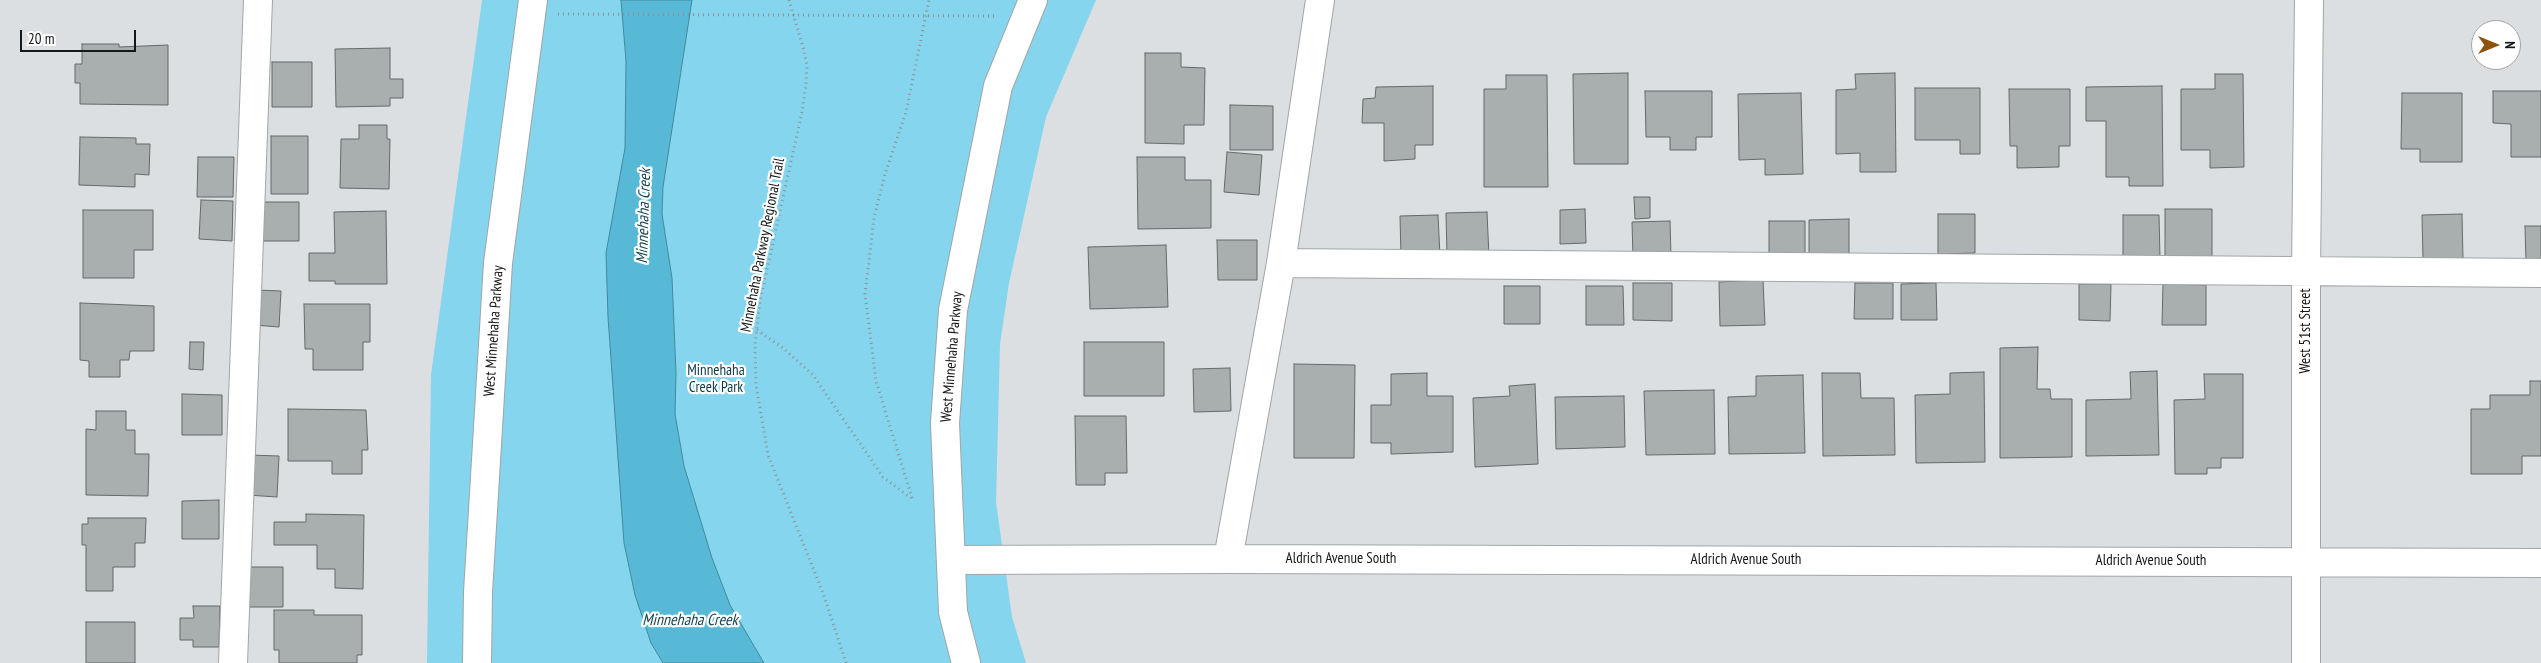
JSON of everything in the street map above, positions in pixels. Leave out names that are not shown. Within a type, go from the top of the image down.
[{"type":"street","points":[[233,663],[258,0]]},
{"type":"street","name":"West Minnehaha Parkway","points":[[477,663],[479,582],[498,263],[533,0]]},
{"type":"street","points":[[1228,559],[1281,263],[1320,0]]},
{"type":"street","name":"West 51st Street","points":[[2306,663],[2306,272],[2309,0]]},
{"type":"street","name":"West Minnehaha Parkway","points":[[966,663],[953,612],[945,423],[952,310],[998,86],[1029,8]]},
{"type":"street","points":[[1281,263],[2541,273]]},
{"type":"street","name":"Aldrich Avenue South","points":[[951,560],[1228,559],[2541,563]]},
{"type":"path","name":"Minnehaha Parkway Regional Trail","points":[[789,0],[803,47],[806,65],[806,85],[802,112],[760,301],[756,330],[756,385],[768,455],[823,593],[846,663]]},
{"type":"path","points":[[915,507],[876,381],[865,294],[874,218],[885,174],[906,112],[929,0]]},
{"type":"path","points":[[558,14],[997,16]]},
{"type":"path","points":[[756,330],[783,348],[813,375],[883,477],[912,499]]},
{"type":"green space","name":"Minnehaha Creek Park","points":[[482,0],[1096,0],[1046,117],[1009,283],[1000,344],[996,502],[1012,617],[1026,663],[427,663],[431,375]]},
{"type":"water","name":"Minnehaha Creek","points":[[621,0],[692,0],[663,187],[662,214],[672,278],[676,373],[675,414],[684,466],[712,558],[730,605],[764,663],[663,663],[651,643],[635,595],[624,543],[608,317],[606,253],[625,148],[626,61]]},
{"type":"building","points":[[82,44],[119,44],[119,47],[168,45],[168,105],[80,104],[80,83],[75,83],[75,64],[82,64]]},
{"type":"building","points":[[390,48],[390,79],[403,79],[403,98],[390,98],[390,106],[336,107],[335,49]]},
{"type":"building","points":[[1145,53],[1181,53],[1181,67],[1205,68],[1204,125],[1184,125],[1184,144],[1145,143]]},
{"type":"building","points":[[272,62],[312,62],[312,107],[272,107]]},
{"type":"building","points":[[1628,73],[1628,164],[1574,164],[1573,74]]},
{"type":"building","points":[[1895,73],[1896,172],[1860,172],[1860,153],[1836,154],[1836,90],[1856,89],[1855,74]]},
{"type":"building","points":[[2215,74],[2243,74],[2244,167],[2210,168],[2210,150],[2181,150],[2181,89],[2215,89]]},
{"type":"building","points":[[1506,75],[1547,75],[1548,187],[1484,187],[1484,89],[1506,89]]},
{"type":"building","points":[[1433,86],[1433,145],[1415,145],[1415,159],[1384,161],[1384,123],[1362,123],[1363,99],[1375,98],[1376,87]]},
{"type":"building","points":[[2162,86],[2163,186],[2129,186],[2129,177],[2106,177],[2106,121],[2086,121],[2086,87]]},
{"type":"building","points":[[1915,88],[1980,88],[1980,154],[1960,154],[1960,140],[1915,140]]},
{"type":"building","points":[[2009,89],[2070,89],[2070,146],[2059,146],[2059,167],[2017,168],[2017,146],[2010,146]]},
{"type":"building","points":[[1645,91],[1712,91],[1712,137],[1696,137],[1696,150],[1670,150],[1670,137],[1646,137]]},
{"type":"building","points":[[2493,91],[2541,91],[2541,157],[2511,157],[2511,124],[2493,123]]},
{"type":"building","points":[[1801,93],[1803,174],[1765,175],[1765,159],[1739,160],[1738,94]]},
{"type":"building","points":[[2402,93],[2462,93],[2462,162],[2420,162],[2420,149],[2401,149]]},
{"type":"building","points":[[1230,105],[1273,106],[1273,150],[1230,150]]},
{"type":"building","points":[[359,125],[387,125],[387,139],[390,139],[389,189],[340,188],[341,139],[359,139]]},
{"type":"building","points":[[271,136],[308,136],[308,194],[271,194]]},
{"type":"building","points":[[80,137],[136,138],[136,144],[150,144],[149,175],[135,174],[135,187],[79,185]]},
{"type":"building","points":[[1227,152],[1262,155],[1259,195],[1224,192]]},
{"type":"building","points":[[198,157],[234,157],[233,197],[197,197]]},
{"type":"building","points":[[1137,157],[1185,157],[1185,180],[1211,180],[1211,228],[1138,229]]},
{"type":"building","points":[[1634,197],[1650,197],[1650,218],[1635,219]]},
{"type":"building","points":[[201,200],[233,201],[232,241],[199,239]]},
{"type":"building","points":[[261,202],[299,202],[299,241],[261,241]]},
{"type":"building","points":[[1585,209],[1586,243],[1560,244],[1560,210]]},
{"type":"building","points":[[2165,209],[2212,209],[2212,258],[2165,258]]},
{"type":"building","points":[[83,210],[153,210],[153,250],[134,250],[134,278],[83,278]]},
{"type":"building","points":[[386,211],[387,284],[335,284],[335,281],[309,281],[309,253],[335,253],[334,212]]},
{"type":"building","points":[[1487,212],[1489,256],[1447,257],[1446,213]]},
{"type":"building","points":[[1938,214],[1975,214],[1975,253],[1938,254]]},
{"type":"building","points":[[2462,214],[2463,259],[2423,260],[2422,215]]},
{"type":"building","points":[[1438,215],[1440,256],[1401,257],[1400,216]]},
{"type":"building","points":[[2123,215],[2159,215],[2160,258],[2123,258]]},
{"type":"building","points":[[1849,219],[1849,258],[1809,258],[1809,220]]},
{"type":"building","points":[[1670,221],[1671,257],[1633,258],[1632,222]]},
{"type":"building","points":[[1769,221],[1805,221],[1805,257],[1769,258]]},
{"type":"building","points":[[2525,226],[2541,226],[2541,263],[2526,263]]},
{"type":"building","points":[[1217,240],[1257,240],[1257,280],[1218,280]]},
{"type":"building","points":[[1166,245],[1168,307],[1090,309],[1088,247]]},
{"type":"building","points":[[1763,280],[1765,325],[1720,326],[1719,282]]},
{"type":"building","points":[[1633,283],[1672,283],[1672,321],[1633,320]]},
{"type":"building","points":[[1855,283],[1893,283],[1893,319],[1854,319]]},
{"type":"building","points":[[1936,283],[1937,320],[1901,320],[1901,284]]},
{"type":"building","points":[[2079,284],[2111,284],[2110,321],[2079,320]]},
{"type":"building","points":[[2163,284],[2206,285],[2206,325],[2162,325]]},
{"type":"building","points":[[1504,286],[1540,286],[1540,324],[1504,324]]},
{"type":"building","points":[[1586,286],[1623,286],[1624,325],[1586,325]]},
{"type":"building","points":[[256,290],[281,291],[279,327],[254,325]]},
{"type":"building","points":[[80,303],[154,306],[154,351],[130,351],[129,360],[120,360],[120,377],[89,377],[89,361],[80,360]]},
{"type":"building","points":[[304,304],[370,304],[370,342],[363,342],[363,370],[313,370],[313,349],[305,349]]},
{"type":"building","points":[[190,342],[204,342],[203,370],[189,369]]},
{"type":"building","points":[[1084,342],[1164,342],[1164,396],[1084,396]]},
{"type":"building","points":[[2038,347],[2037,389],[2050,389],[2051,399],[2072,399],[2072,457],[2000,458],[2000,348]]},
{"type":"building","points":[[1294,364],[1355,365],[1354,458],[1294,458]]},
{"type":"building","points":[[1230,368],[1231,411],[1194,412],[1193,369]]},
{"type":"building","points":[[2157,371],[2159,455],[2086,456],[2086,400],[2131,399],[2130,372]]},
{"type":"building","points":[[1984,372],[1985,462],[1916,463],[1915,395],[1950,394],[1950,373]]},
{"type":"building","points":[[1427,373],[1427,396],[1453,396],[1453,452],[1391,454],[1391,443],[1371,443],[1371,405],[1391,405],[1391,374]]},
{"type":"building","points":[[1822,373],[1860,373],[1861,398],[1894,398],[1895,455],[1823,456]]},
{"type":"building","points":[[2204,374],[2243,374],[2243,458],[2221,458],[2221,468],[2207,468],[2207,474],[2175,474],[2174,400],[2205,399]]},
{"type":"building","points":[[1803,375],[1805,453],[1729,454],[1728,397],[1756,396],[1756,376]]},
{"type":"building","points":[[2530,381],[2541,381],[2541,456],[2522,456],[2522,474],[2471,474],[2471,409],[2490,409],[2490,395],[2530,395]]},
{"type":"building","points":[[1535,384],[1538,464],[1475,467],[1473,398],[1510,396],[1509,386]]},
{"type":"building","points":[[1714,390],[1715,454],[1646,455],[1644,391]]},
{"type":"building","points":[[182,394],[222,395],[222,435],[182,435]]},
{"type":"building","points":[[1624,396],[1625,447],[1556,449],[1555,397]]},
{"type":"building","points":[[288,409],[366,410],[368,450],[362,450],[362,474],[332,474],[332,461],[288,461]]},
{"type":"building","points":[[96,411],[126,411],[126,430],[135,430],[135,454],[149,454],[148,496],[86,495],[86,429],[96,430]]},
{"type":"building","points":[[1075,416],[1126,416],[1127,473],[1105,473],[1105,485],[1076,485]]},
{"type":"building","points":[[249,455],[279,456],[277,497],[247,495]]},
{"type":"building","points":[[219,500],[219,539],[182,539],[182,501]]},
{"type":"building","points":[[306,514],[364,515],[363,589],[335,588],[335,569],[317,569],[317,545],[274,545],[274,522],[306,522]]},
{"type":"building","points":[[88,518],[146,518],[145,543],[135,543],[135,567],[113,567],[113,591],[86,591],[86,545],[82,545],[82,524],[88,524]]},
{"type":"building","points":[[246,567],[283,567],[283,607],[246,607]]},
{"type":"building","points":[[193,606],[220,606],[219,647],[193,647],[193,640],[180,640],[180,618],[194,618]]},
{"type":"building","points":[[274,610],[314,610],[314,615],[362,615],[362,655],[357,655],[357,663],[279,663],[279,650],[274,650]]},
{"type":"building","points":[[86,622],[135,622],[135,663],[86,663]]}]
